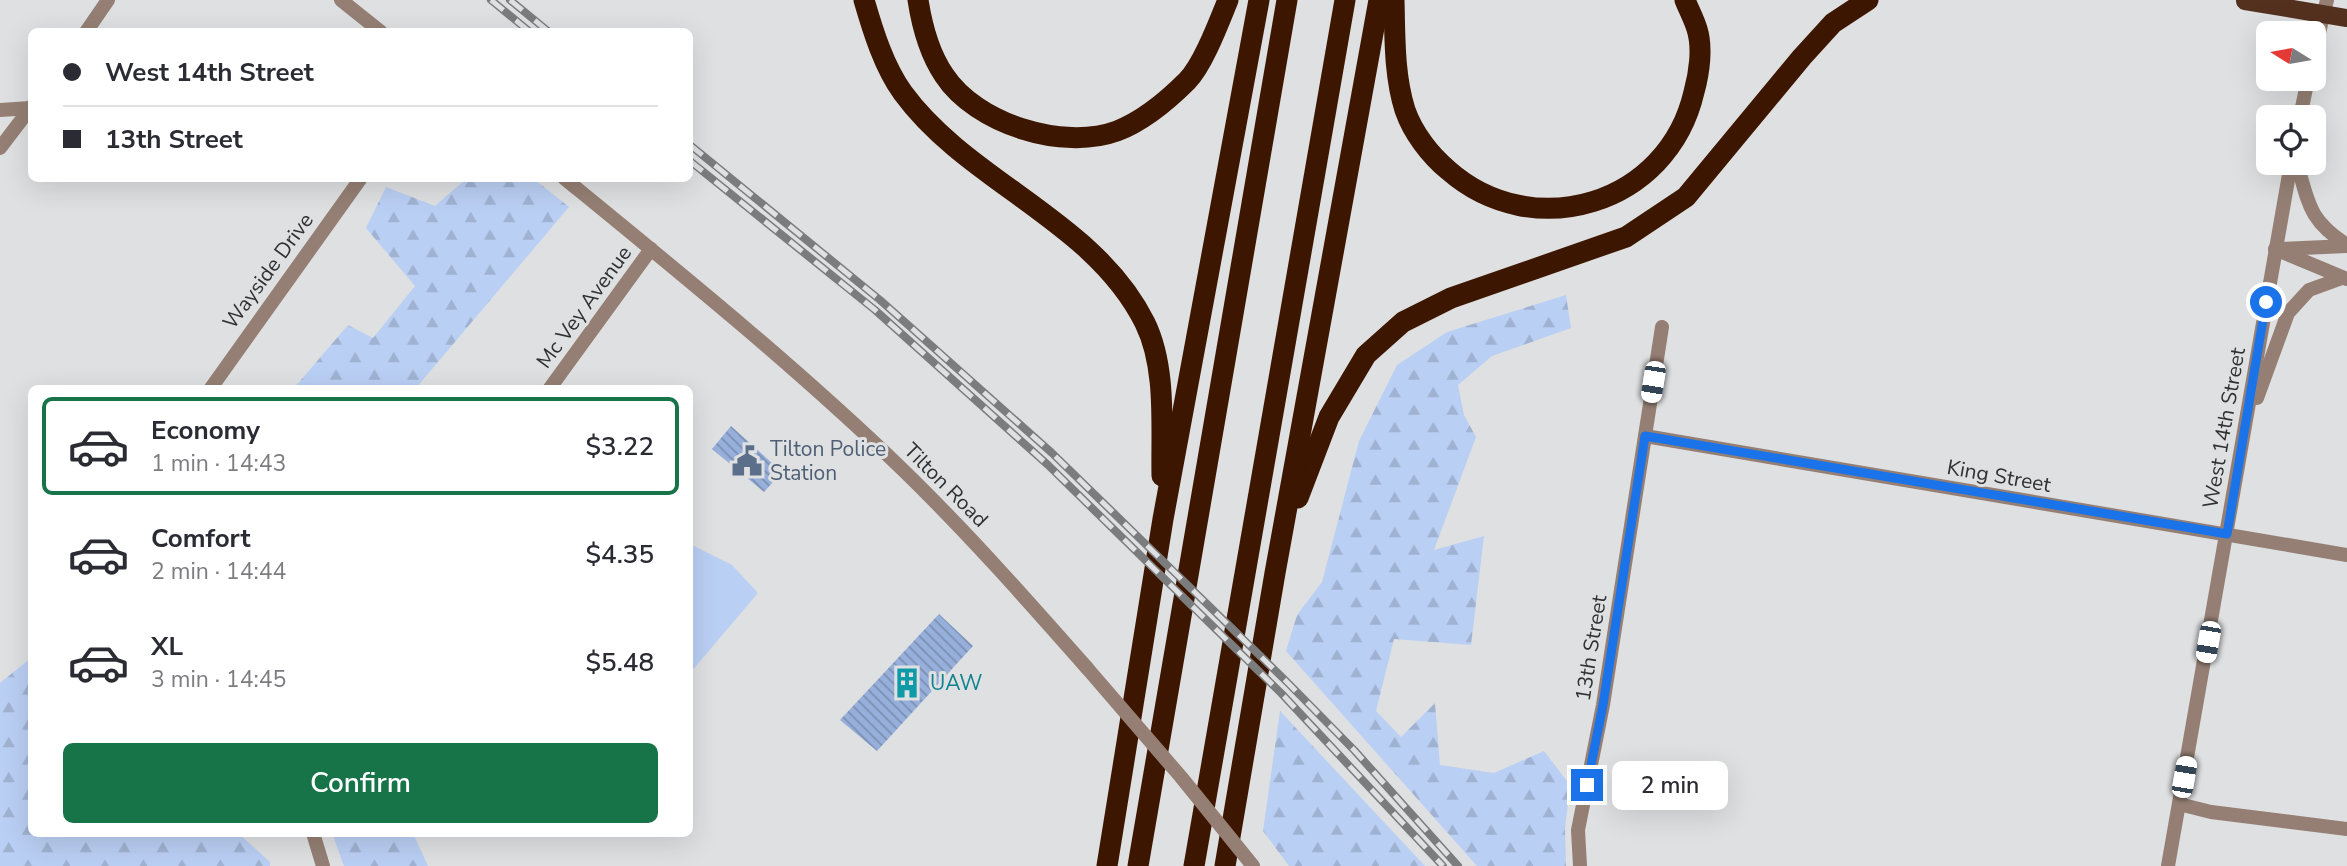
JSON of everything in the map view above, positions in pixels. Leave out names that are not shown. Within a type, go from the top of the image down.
[{"type":"highway","points":[[863,0],[875,36],[902,92],[932,127],[1074,239],[1117,279],[1146,324],[1159,369],[1164,519]]},
{"type":"highway","points":[[918,0],[922,29],[945,76],[981,111],[1025,131],[1074,138],[1117,131],[1150,112],[1189,79],[1228,0]]},
{"type":"highway","points":[[1107,866],[1164,519],[1259,0]]},
{"type":"highway","points":[[1138,866],[1287,0]]},
{"type":"highway","points":[[1194,866],[1345,0]]},
{"type":"highway","points":[[1226,866],[1275,573],[1379,0]]},
{"type":"highway","points":[[1394,0],[1395,59],[1406,112],[1431,155],[1468,188],[1507,205],[1555,211],[1596,202],[1637,181],[1667,150],[1689,113],[1699,72],[1698,32],[1685,0]]},
{"type":"highway","points":[[1275,573],[1298,498],[1329,417],[1366,355],[1402,322],[1451,298],[1626,236],[1660,216],[1686,197],[1833,23],[1868,0]]},
{"type":"main road","points":[[2245,1],[2347,18]]},
{"type":"street","points":[[89,28],[108,0]]},
{"type":"street","points":[[341,0],[376,28]]},
{"type":"street","points":[[2323,21],[2328,0]]},
{"type":"street","points":[[0,110],[28,107]]},
{"type":"street","points":[[0,148],[28,111]]},
{"type":"street","name":"West 14th Street","points":[[2168,866],[2289,175]]},
{"type":"street","points":[[2300,175],[2307,198],[2321,228],[2347,245]]},
{"type":"street","name":"Wayside Drive","points":[[213,385],[358,182]]},
{"type":"street","name":"Tilton Road","points":[[569,182],[775,354],[902,469],[995,564],[1087,668],[1253,866]]},
{"type":"street","points":[[2275,249],[2347,245]]},
{"type":"street","name":"Mc Vey Avenue","points":[[552,385],[651,249]]},
{"type":"street","points":[[2275,249],[2344,279]]},
{"type":"street","points":[[2245,432],[2288,313],[2309,290],[2344,279]]},
{"type":"street","name":"13th Street","points":[[1580,866],[1578,830],[1603,705],[1662,327]]},
{"type":"street","name":"King Street","points":[[1645,436],[2347,555]]},
{"type":"street","points":[[2179,804],[2211,812],[2347,829]]},
{"type":"street","points":[[314,837],[323,866]]},
{"type":"green space","points":[[462,182],[538,182],[569,207],[419,385],[297,385],[348,325],[373,338],[415,286],[366,228],[386,187],[435,206]]},
{"type":"green space","points":[[1566,295],[1571,328],[1492,356],[1458,385],[1464,415],[1476,437],[1434,550],[1484,536],[1471,645],[1394,639],[1376,711],[1401,737],[1435,703],[1440,765],[1494,773],[1544,751],[1570,785],[1565,829],[1566,866],[1477,866],[1286,651],[1297,615],[1322,582],[1359,441],[1397,365],[1447,332]]},
{"type":"green space","points":[[693,546],[732,565],[758,593],[693,669]]},
{"type":"green space","points":[[28,660],[28,837],[242,837],[270,862],[270,866],[0,866],[0,683]]},
{"type":"green space","points":[[1280,711],[1425,866],[1289,866],[1263,831]]},
{"type":"green space","points":[[333,837],[415,837],[428,866],[344,866]]},
{"type":"building","name":"Tilton Police Station","points":[[731,426],[782,472],[764,492],[712,449]]},
{"type":"building","name":"UAW","points":[[939,614],[973,646],[877,751],[840,720]]},
{"type":"railway","points":[[491,0],[525,28]]},
{"type":"railway","points":[[510,0],[544,28]]},
{"type":"railway","points":[[693,147],[880,300],[1052,453],[1354,750],[1458,866]]},
{"type":"railway","points":[[693,163],[875,310],[1048,465],[1281,693],[1443,866]]},
{"type":"place","name":"Tilton Police Station","points":[[747,461]]},
{"type":"place","name":"UAW","points":[[907,683]]},
{"type":"route","points":[[1587,785],[1603,705],[1645,436],[1730,448],[1816,466],[2227,534],[2266,302]]}]
